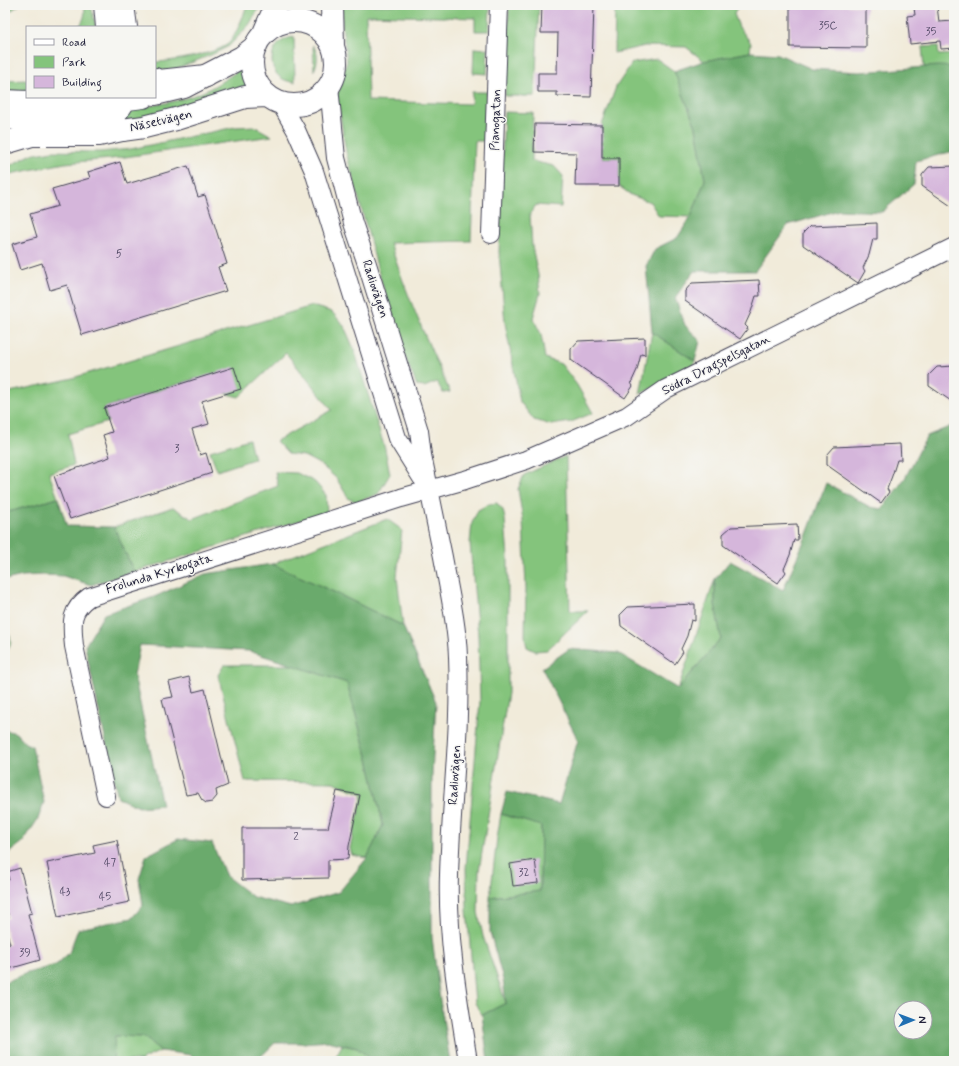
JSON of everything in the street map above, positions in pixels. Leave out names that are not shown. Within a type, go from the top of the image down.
[{"type":"main road","points":[[105,5],[107,26]]},
{"type":"main road","points":[[123,5],[126,26]]},
{"type":"main road","points":[[156,94],[184,87],[242,57],[259,40],[272,27],[293,21],[304,22],[321,30],[328,37],[336,56],[334,76],[329,86],[316,99],[307,103],[289,104],[274,99],[261,88],[254,73],[253,57],[259,40],[276,5]]},
{"type":"main road","points":[[332,5],[333,46]]},
{"type":"main road","points":[[156,80],[159,81],[206,76]]},
{"type":"main road","name":"Näsetvägen","points":[[5,118],[76,122],[92,128],[122,130],[144,127],[176,119],[245,97],[274,99]]},
{"type":"main road","points":[[57,104],[76,98]]},
{"type":"main road","points":[[5,101],[57,104],[91,103],[131,98]]},
{"type":"main road","points":[[76,122],[103,119],[112,115],[131,98]]},
{"type":"main road","points":[[5,143],[32,135],[99,135],[122,130]]},
{"type":"street","name":"Pianogatan","points":[[491,234],[499,5]]},
{"type":"street","name":"Radiovägen","points":[[329,86],[336,158],[353,222],[418,432],[452,600],[458,649],[458,729],[449,874],[449,907],[458,997],[468,1061]]},
{"type":"street","name":"Radiovägen","points":[[274,99],[296,130],[314,171],[397,438],[429,490]]},
{"type":"street","name":"Södra Dragspelsgatan","points":[[429,490],[526,460],[627,416],[666,389],[954,247]]},
{"type":"street","name":"Frölunda Kyrkogata","points":[[106,796],[74,646],[72,625],[74,612],[81,602],[89,597],[429,490]]},
{"type":"green space","points":[[5,5],[19,5],[8,13],[5,18]]},
{"type":"green space","points":[[84,5],[91,5],[96,26],[80,26],[85,11]]},
{"type":"green space","points":[[247,5],[261,5],[249,25],[229,46],[211,55],[170,71],[156,70],[156,62],[195,56],[217,50],[225,46],[235,35]]},
{"type":"green space","points":[[342,5],[490,5],[489,31],[475,31],[475,18],[366,15],[368,101],[471,104],[472,92],[487,92],[485,141],[475,141],[471,241],[390,243],[410,300],[450,392],[443,393],[437,382],[424,387],[417,386],[400,345],[378,270],[346,152],[337,96],[347,61],[342,26]]},
{"type":"green space","points":[[509,5],[539,5],[535,96],[505,96]]},
{"type":"green space","points":[[615,5],[739,5],[734,14],[739,27],[751,43],[750,52],[704,61],[686,47],[645,46],[614,53]]},
{"type":"green space","points":[[294,37],[295,82],[285,80],[278,75],[274,69],[272,61],[273,53],[277,45],[284,40]]},
{"type":"green space","points":[[313,45],[317,58],[314,71]]},
{"type":"green space","points":[[938,46],[939,55],[954,54],[954,67],[924,67],[922,47]]},
{"type":"green space","points":[[474,48],[488,49],[487,74],[473,73]]},
{"type":"green space","points":[[750,52],[778,54],[812,69],[859,72],[939,66],[954,67],[954,151],[916,161],[914,184],[882,212],[839,210],[788,225],[755,271],[694,271],[675,298],[685,325],[700,341],[695,361],[652,332],[646,266],[655,249],[677,238],[691,217],[705,180],[696,127],[674,71],[704,61]]},
{"type":"green space","points":[[657,59],[674,71],[696,127],[705,180],[691,217],[659,216],[650,202],[631,195],[619,186],[619,158],[602,158],[602,125],[616,87],[632,63]]},
{"type":"green space","points":[[247,65],[253,88],[178,109],[118,123],[126,110],[168,103],[197,94],[207,90]]},
{"type":"green space","points":[[26,80],[26,94],[5,93],[5,81]]},
{"type":"green space","points":[[504,112],[533,113],[532,161],[554,166],[563,176],[561,207],[536,205],[530,214],[532,246],[540,294],[533,318],[541,334],[545,358],[561,364],[577,385],[593,413],[571,422],[551,425],[534,420],[520,402],[505,323],[499,252]]},
{"type":"green space","points":[[254,126],[272,136],[111,159],[65,163],[5,175],[5,162],[9,166],[30,155],[52,151],[99,152],[131,149],[235,127]]},
{"type":"green space","points":[[312,306],[332,312],[344,326],[354,349],[385,449],[390,474],[378,494],[357,502],[349,499],[336,478],[321,465],[304,456],[288,454],[276,441],[332,410],[286,353],[239,397],[223,393],[208,378],[195,379],[104,408],[108,422],[68,434],[74,465],[49,473],[58,498],[5,513],[5,393],[69,379]]},
{"type":"green space","points":[[652,332],[695,361],[691,369],[640,394]]},
{"type":"green space","points":[[954,425],[954,1061],[580,1061],[577,1058],[573,1061],[488,1061],[482,1015],[506,1003],[503,980],[490,932],[490,897],[540,891],[541,826],[501,814],[507,792],[559,804],[578,740],[542,668],[569,649],[618,653],[678,689],[721,638],[715,604],[715,579],[730,561],[783,590],[807,534],[826,483],[870,507],[882,509],[905,478],[927,436]]},
{"type":"green space","points":[[249,439],[254,459],[217,471],[210,451]]},
{"type":"green space","points":[[566,456],[570,611],[588,611],[547,650],[535,651],[527,647],[525,638],[526,588],[523,521],[518,489],[524,475]]},
{"type":"green space","points":[[275,472],[297,473],[315,482],[326,495],[327,512],[134,572],[114,527],[173,507],[192,519],[278,486]]},
{"type":"green space","points":[[58,498],[67,526],[114,527],[134,572],[91,585],[63,576],[23,576],[5,580],[5,513]]},
{"type":"green space","points":[[497,503],[503,510],[505,519],[508,558],[508,693],[479,871],[478,912],[483,936],[506,1003],[482,1015],[475,1003],[467,910],[466,868],[480,701],[478,636],[470,543],[472,523],[478,510],[489,504]]},
{"type":"green space","points":[[387,519],[402,530],[397,577],[403,626],[272,564]]},
{"type":"green space","points":[[272,564],[403,626],[436,702],[432,775],[432,937],[450,1061],[374,1061],[357,1048],[328,1041],[275,1043],[256,1061],[196,1061],[191,1055],[161,1051],[144,1037],[115,1036],[113,1061],[5,1061],[5,982],[27,973],[56,965],[69,953],[78,929],[132,918],[143,905],[139,879],[146,856],[178,839],[212,843],[226,876],[253,897],[291,907],[339,892],[367,858],[383,825],[369,763],[347,683],[249,651],[140,645],[134,675],[162,805],[139,807],[118,798],[85,646],[104,614],[154,597],[205,574]]},
{"type":"green space","points":[[715,579],[715,604],[721,638],[678,689]]},
{"type":"green space","points":[[5,634],[10,635],[11,642],[5,657]]},
{"type":"green space","points":[[224,665],[293,665],[347,683],[369,763],[383,825],[367,858],[352,855],[350,848],[363,794],[333,782],[245,781],[218,675]]},
{"type":"green space","points":[[5,730],[16,733],[25,743],[32,746],[44,802],[38,819],[23,842],[5,856]]},
{"type":"green space","points":[[501,814],[541,826],[540,891],[490,897]]},
{"type":"green space","points":[[114,1036],[144,1037],[161,1051],[143,1059],[142,1061],[113,1061]]},
{"type":"green space","points":[[342,1045],[357,1048],[374,1061],[335,1061],[335,1058]]},
{"type":"building","points":[[542,5],[594,5],[591,97],[557,96],[557,92],[538,92],[538,73],[557,73],[558,33],[541,33]]},
{"type":"building","points":[[790,5],[866,6],[866,48],[790,47]]},
{"type":"building","points":[[937,6],[939,22],[954,21],[954,48],[941,49],[940,41],[910,44],[907,16],[915,15],[914,8]]},
{"type":"building","points":[[535,124],[602,125],[602,158],[619,158],[619,186],[575,186],[576,153],[534,152]]},
{"type":"building","points":[[120,162],[127,184],[188,166],[198,197],[205,195],[227,264],[218,267],[226,291],[82,335],[67,285],[50,290],[42,263],[20,270],[12,244],[37,237],[30,214],[58,206],[52,189],[90,178],[88,172]]},
{"type":"building","points":[[954,166],[954,208],[922,186],[922,175],[929,167]]},
{"type":"building","points":[[877,223],[877,239],[873,239],[869,255],[863,268],[865,271],[858,283],[803,245],[803,233],[810,226]]},
{"type":"building","points":[[759,280],[760,296],[756,296],[745,325],[748,328],[740,339],[685,301],[685,291],[692,283]]},
{"type":"building","points":[[645,338],[645,355],[641,354],[637,370],[631,383],[633,386],[625,398],[571,360],[571,349],[578,341]]},
{"type":"building","points":[[954,366],[954,403],[929,386],[929,375],[937,367]]},
{"type":"building","points":[[234,367],[241,389],[202,401],[209,424],[192,429],[200,455],[206,453],[212,473],[70,519],[54,476],[110,457],[103,435],[112,432],[104,408]]},
{"type":"building","points":[[900,444],[901,460],[897,460],[887,489],[889,492],[881,503],[827,465],[827,455],[834,447]]},
{"type":"building","points":[[797,524],[798,540],[794,540],[784,569],[786,572],[778,583],[723,545],[723,534],[731,527]]},
{"type":"building","points":[[695,604],[695,621],[691,620],[687,636],[681,649],[683,652],[675,664],[621,626],[620,615],[628,607]]},
{"type":"building","points":[[189,677],[193,692],[205,689],[228,785],[216,790],[217,796],[212,802],[206,803],[202,800],[198,793],[186,795],[162,699],[173,697],[169,682]]},
{"type":"building","points":[[337,791],[360,795],[349,846],[348,859],[328,860],[328,878],[242,880],[242,828],[328,828]]},
{"type":"building","points":[[117,840],[129,902],[58,917],[47,863],[95,853],[93,845]]},
{"type":"building","points":[[535,860],[538,883],[513,886],[510,864]]},
{"type":"building","points":[[20,868],[32,913],[28,914],[40,960],[5,970],[5,946],[10,944],[5,925],[5,919],[9,918],[5,903],[5,881],[9,880],[7,872]]}]
